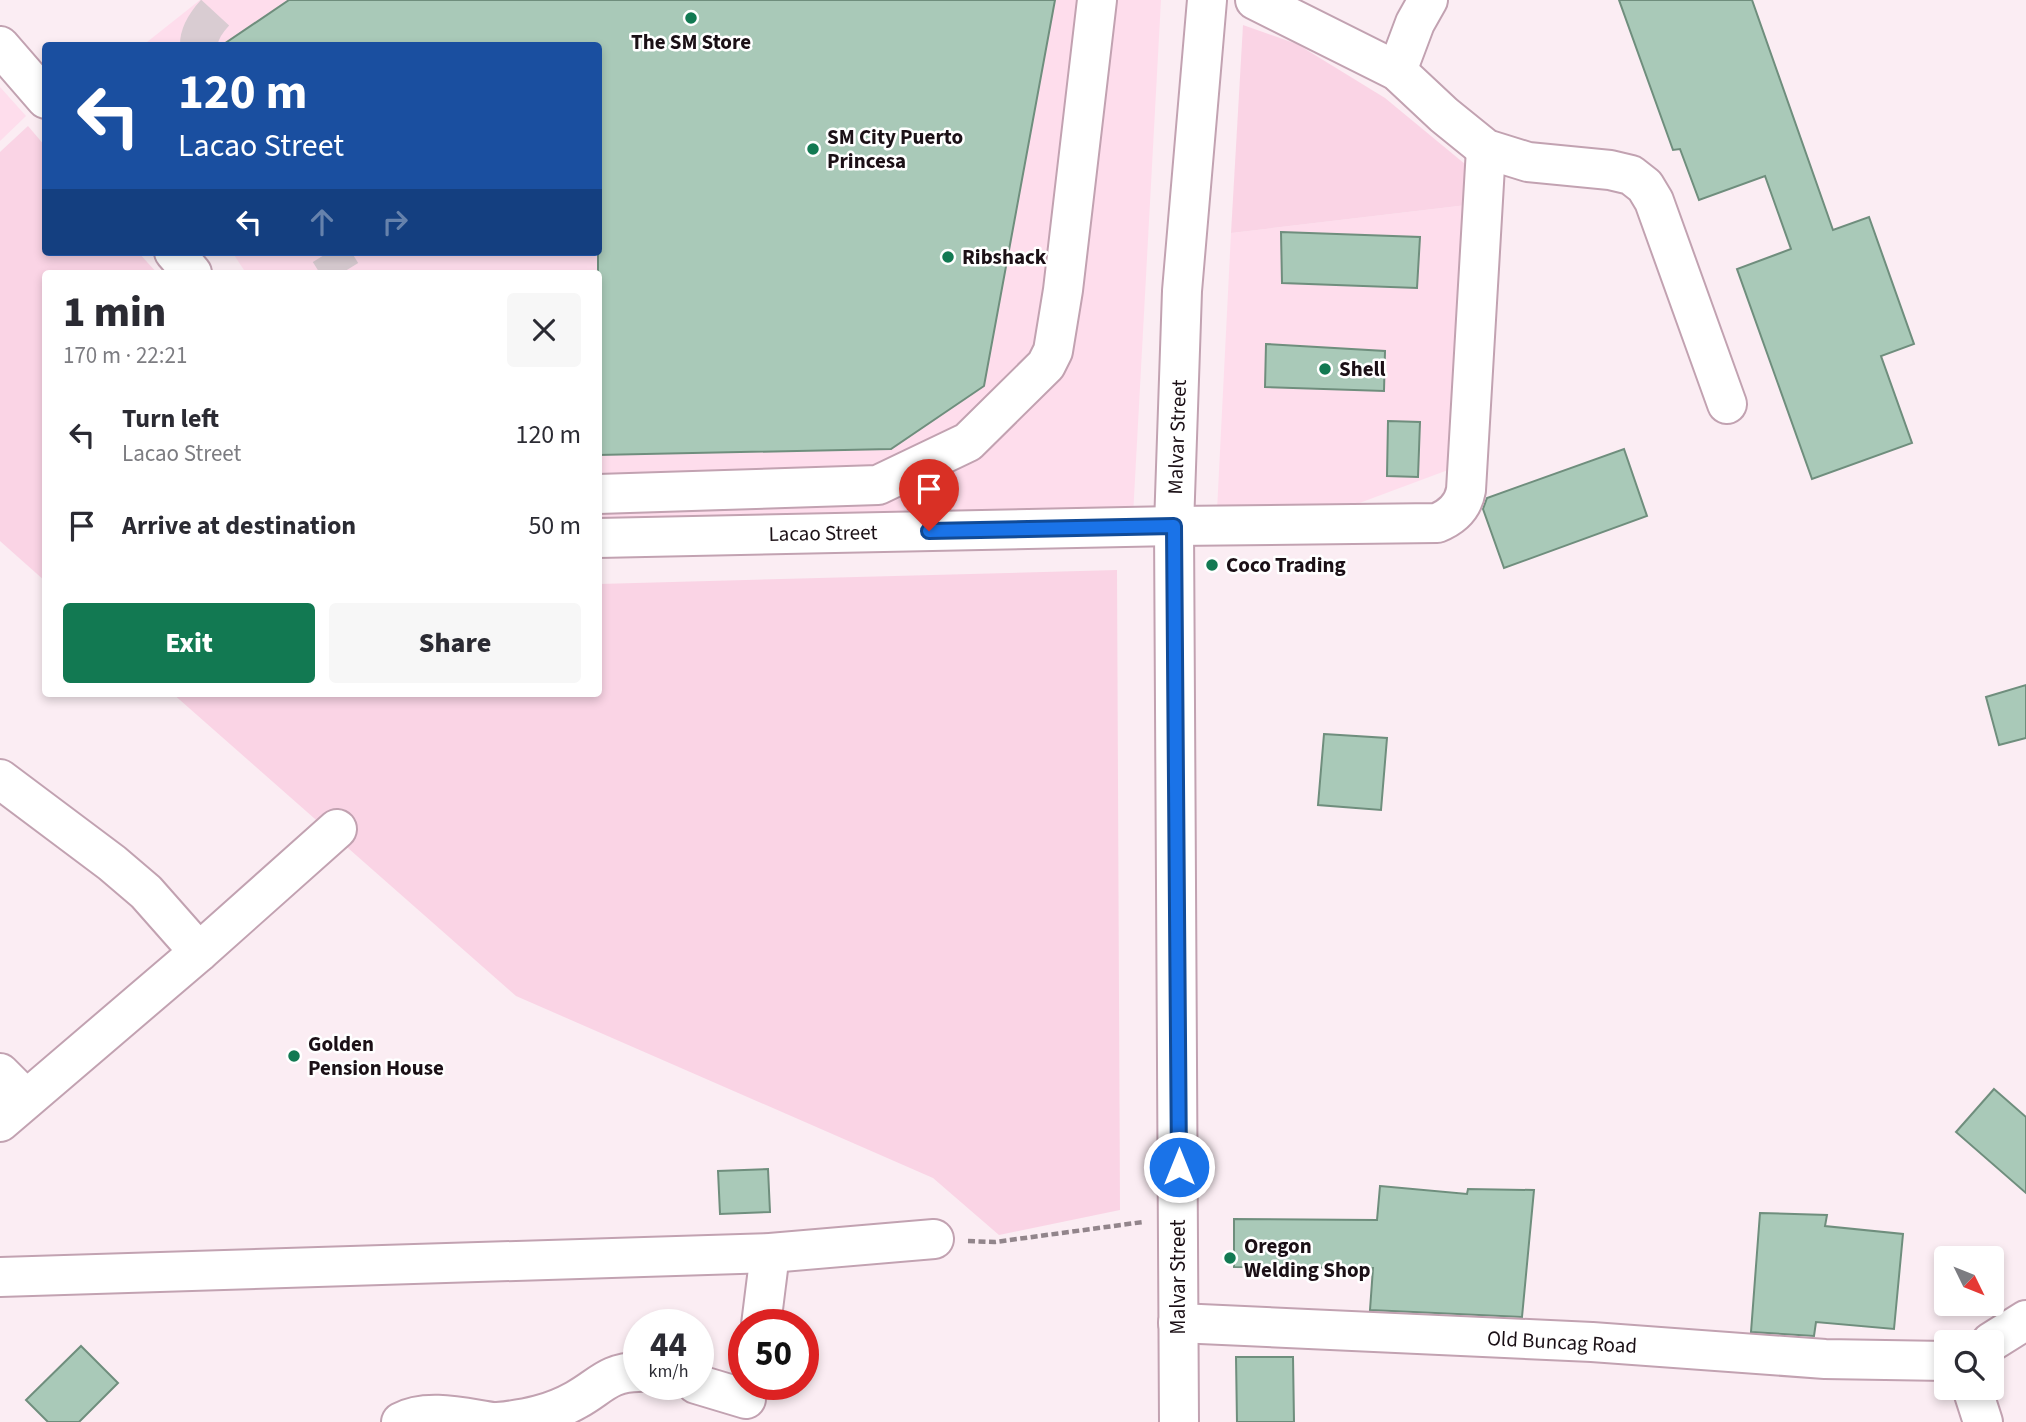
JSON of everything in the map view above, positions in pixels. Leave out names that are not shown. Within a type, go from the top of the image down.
[{"type":"street","points":[[602,494],[878,485],[968,442],[1046,365],[1053,351],[1063,290],[1097,0]]},
{"type":"street","name":"Malvar Street","points":[[1179,1422],[1174,526],[1182,291],[1207,0]]},
{"type":"street","points":[[1255,0],[1396,71],[1486,149],[1528,162],[1610,170],[1630,175],[1646,186],[1701,326],[1727,404]]},
{"type":"street","points":[[1396,71],[1415,23],[1428,0]]},
{"type":"street","points":[[0,46],[42,94]]},
{"type":"street","name":"Lacao Street","points":[[602,538],[1174,526],[1427,524],[1445,520],[1461,505],[1466,491],[1486,149]]},
{"type":"street","points":[[177,256],[189,270]]},
{"type":"street","points":[[0,779],[129,877],[146,892],[199,952]]},
{"type":"street","points":[[9,1098],[199,952],[337,829]]},
{"type":"street","points":[[0,1277],[771,1253],[934,1239]]},
{"type":"street","points":[[763,1309],[771,1253]]},
{"type":"street","points":[[2004,1334],[2026,1320]]},
{"type":"street","name":"Old Buncag Road","points":[[1178,1323],[1592,1342],[1825,1359],[1934,1361]]},
{"type":"street","points":[[401,1422],[410,1417],[448,1416],[496,1422],[530,1419],[578,1399],[602,1381],[623,1373]]},
{"type":"street","points":[[714,1391],[745,1402]]},
{"type":"street","points":[[1976,1400],[1983,1422]]},
{"type":"path","points":[[934,1239],[995,1242],[1179,1217]]},
{"type":"shaded area","name":"SM City Puerto Princesa","points":[[200,0],[1161,0],[1133,516],[911,519],[602,517],[602,270],[244,270],[235,256],[602,256],[602,42],[147,42]]},
{"type":"shaded area","points":[[1243,25],[1297,44],[1385,98],[1471,169],[1467,205],[1231,233]]},
{"type":"shaded area","points":[[0,87],[26,116],[0,141]]},
{"type":"shaded area","points":[[28,126],[42,142],[42,256],[142,256],[154,270],[42,270],[42,578],[0,541],[0,152]]},
{"type":"shaded area","points":[[1467,205],[1456,467],[1330,514],[1217,511],[1231,233]]},
{"type":"shaded area","points":[[1117,570],[1120,1210],[999,1235],[933,1178],[516,996],[177,697],[602,697],[602,584]]},
{"type":"building","name":"SM City Puerto Princesa","points":[[289,0],[1055,0],[984,386],[891,449],[602,455],[602,270],[598,270],[598,256],[602,256],[602,42],[227,42]]},
{"type":"building","points":[[1619,0],[1752,0],[1833,230],[1869,217],[1914,344],[1881,356],[1912,443],[1812,479],[1737,269],[1791,249],[1765,176],[1699,200],[1680,149],[1673,150]]},
{"type":"building","points":[[1281,232],[1420,237],[1417,288],[1282,283]]},
{"type":"building","name":"Shell","points":[[1266,344],[1385,351],[1384,391],[1265,387]]},
{"type":"building","points":[[1388,421],[1420,422],[1418,477],[1387,476]]},
{"type":"building","points":[[1624,449],[1647,516],[1504,568],[1483,509],[1487,498]]},
{"type":"building","points":[[2026,685],[2026,738],[1999,745],[1986,697]]},
{"type":"building","points":[[1324,734],[1387,738],[1381,810],[1318,805]]},
{"type":"building","points":[[1994,1089],[2026,1117],[2026,1193],[1956,1132]]},
{"type":"building","points":[[768,1169],[770,1212],[720,1214],[718,1171]]},
{"type":"building","points":[[1380,1186],[1467,1194],[1468,1189],[1534,1190],[1522,1317],[1370,1310],[1373,1268],[1234,1267],[1234,1219],[1377,1220]]},
{"type":"building","points":[[1760,1213],[1827,1215],[1825,1226],[1903,1234],[1894,1329],[1816,1322],[1814,1336],[1751,1332]]},
{"type":"building","points":[[81,1346],[118,1383],[79,1422],[48,1422],[26,1400]]},
{"type":"building","points":[[1236,1357],[1293,1357],[1294,1422],[1237,1422]]},
{"type":"tunnel","points":[[199,42],[205,26],[228,0]]},
{"type":"tunnel","points":[[331,256],[340,270]]},
{"type":"place","name":"The SM Store","points":[[691,18]]},
{"type":"place","name":"SM City Puerto Princesa","points":[[813,149]]},
{"type":"place","name":"Ribshack","points":[[948,257]]},
{"type":"place","name":"Shell","points":[[1325,369]]},
{"type":"place","name":"Coco Trading","points":[[1212,565]]},
{"type":"place","name":"Golden Pension House","points":[[294,1056]]},
{"type":"place","name":"Oregon Welding Shop","points":[[1230,1258]]},
{"type":"route","points":[[929,531],[1174,526],[1179,1167]]}]
